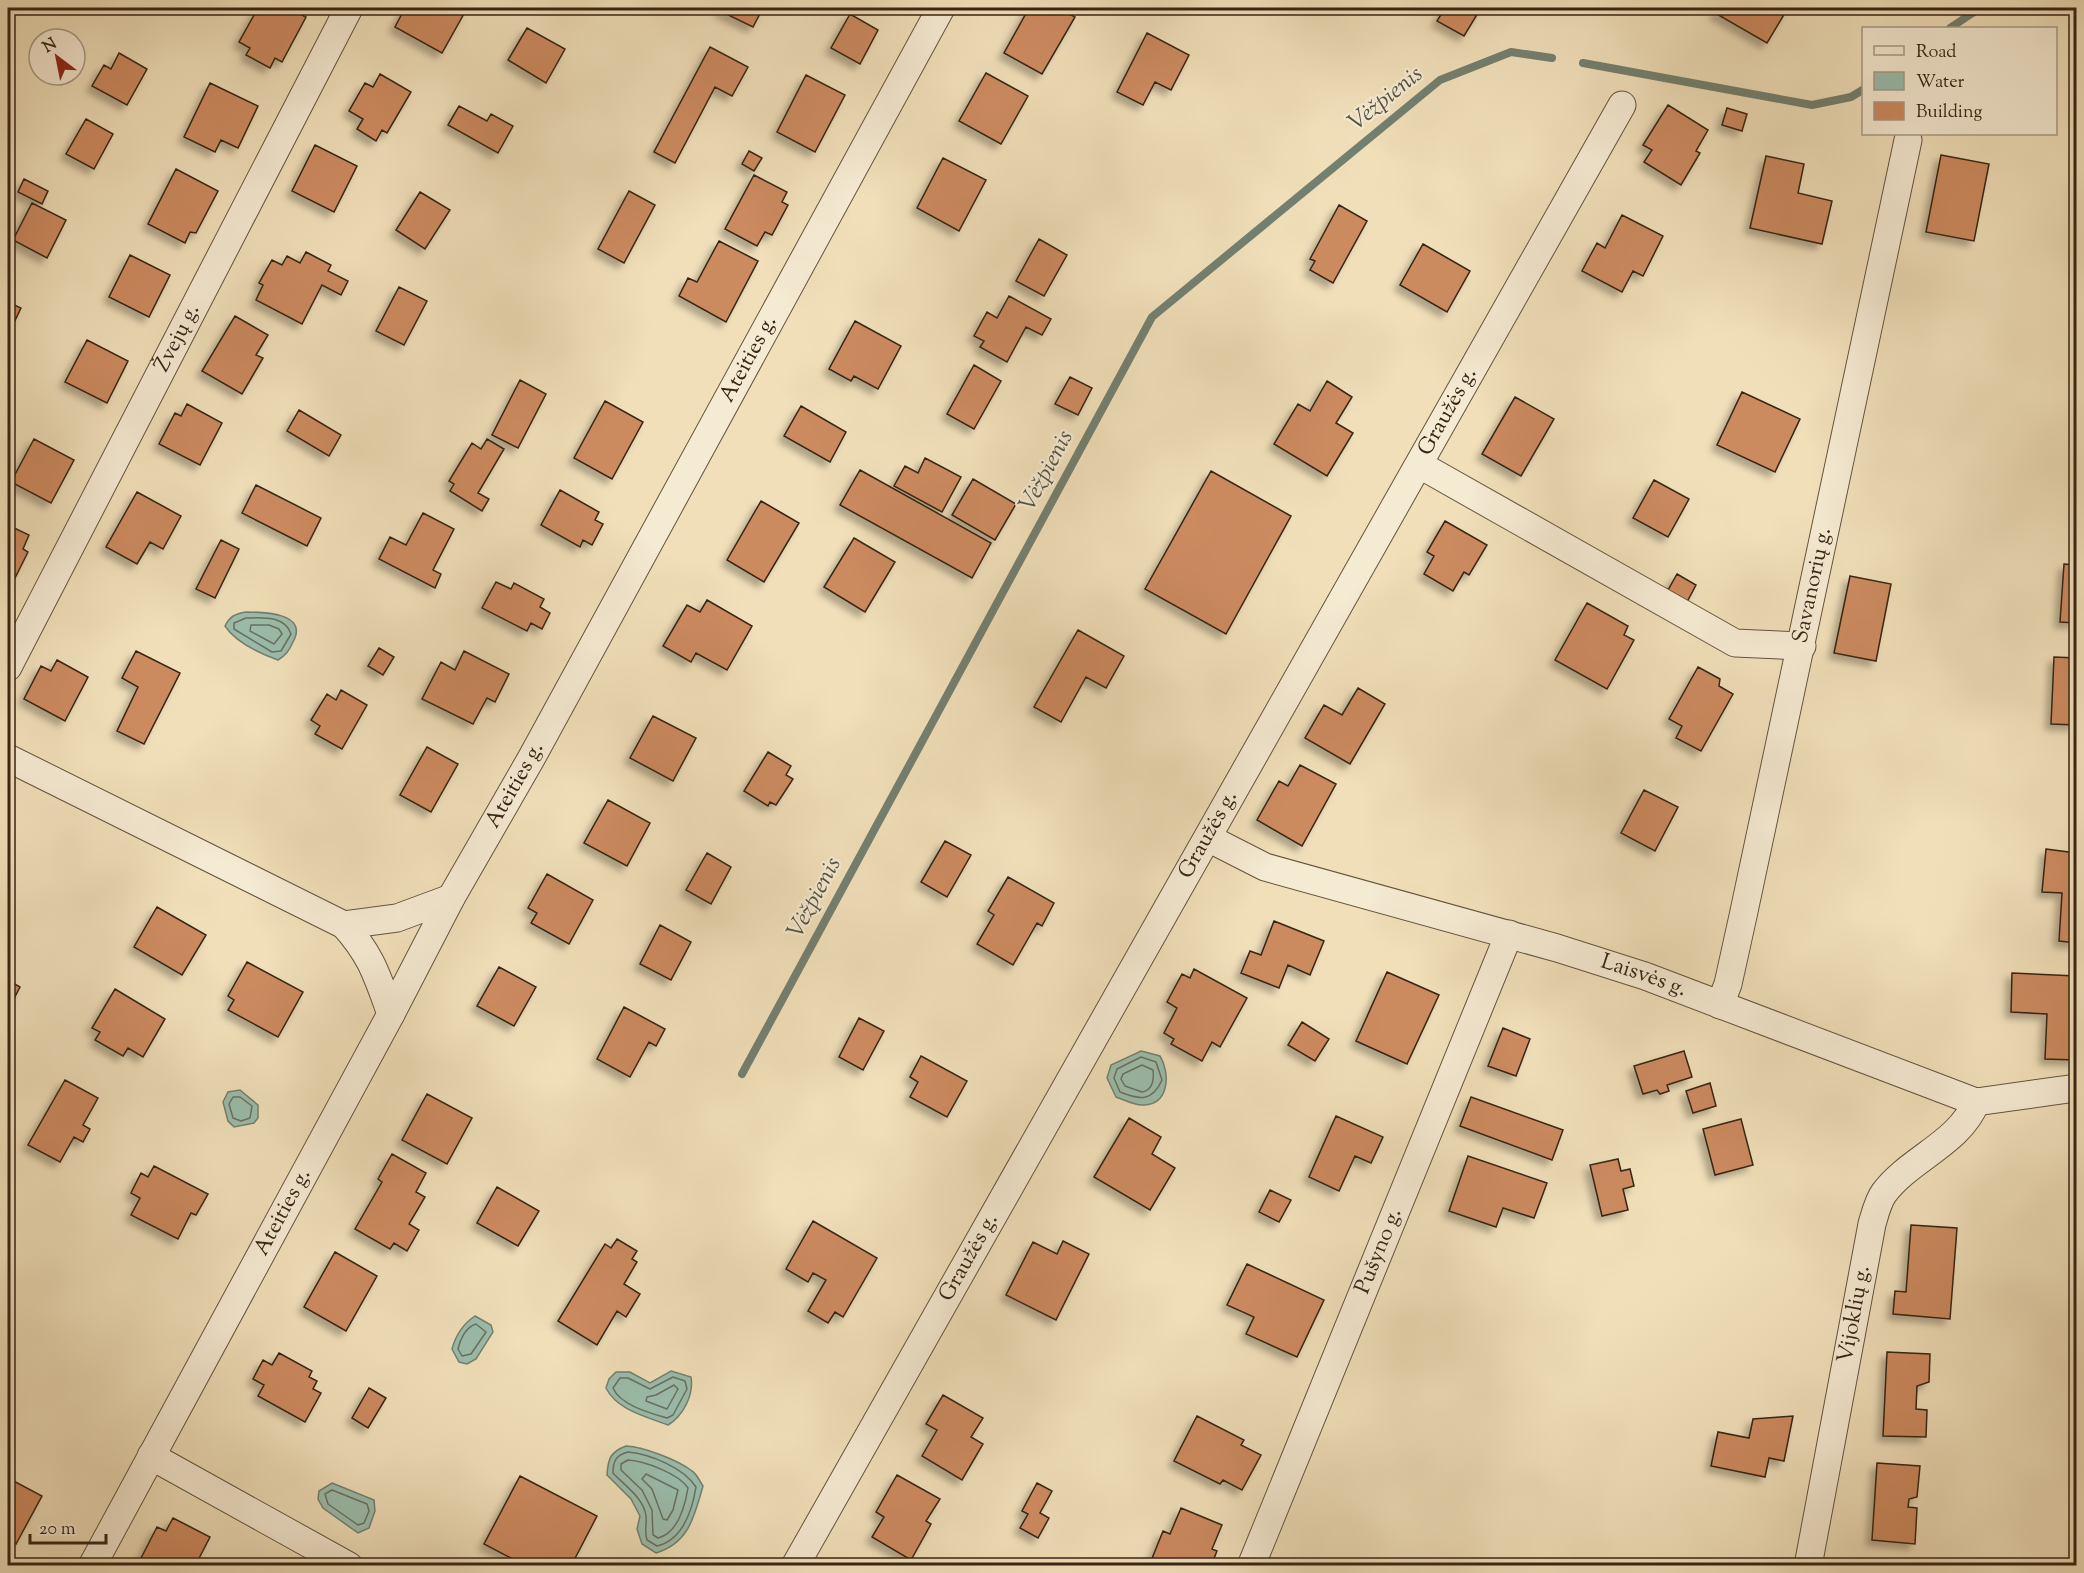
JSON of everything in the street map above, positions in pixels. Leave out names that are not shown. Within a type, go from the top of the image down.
[{"type":"street","name":"Žvejų g.","points":[[8,667],[349,8]]},
{"type":"street","name":"Ateities g.","points":[[92,1566],[391,1014],[451,898],[538,747],[941,8]]},
{"type":"street","name":"Graužės g.","points":[[795,1566],[1622,105]]},
{"type":"street","name":"Savanorių g.","points":[[1420,465],[1735,643],[1802,646],[1908,140]]},
{"type":"street","points":[[1720,1005],[1728,984],[1802,646]]},
{"type":"street","points":[[8,758],[344,925],[364,947],[377,971],[391,1014]]},
{"type":"street","name":"Laisvės g.","points":[[1208,838],[1265,867],[1509,934],[1645,976],[1976,1102],[2076,1088]]},
{"type":"street","points":[[344,925],[397,918],[451,898]]},
{"type":"street","name":"Pušyno g.","points":[[1251,1566],[1509,934]]},
{"type":"street","name":"Vijoklių g.","points":[[1808,1566],[1872,1224],[1882,1195],[1899,1176],[1971,1117],[1976,1102]]},
{"type":"street","points":[[151,1456],[349,1566]]},
{"type":"water","points":[[246,612],[282,616],[295,625],[296,632],[293,642],[289,650],[278,660],[249,647],[235,638],[225,626],[231,618]]},
{"type":"water","points":[[1141,1051],[1160,1056],[1166,1078],[1166,1086],[1159,1099],[1144,1105],[1116,1097],[1107,1078],[1111,1065]]},
{"type":"water","points":[[240,1090],[258,1105],[258,1118],[254,1123],[234,1127],[228,1121],[223,1102],[228,1092]]},
{"type":"water","points":[[475,1316],[491,1325],[493,1332],[476,1359],[467,1364],[459,1362],[452,1349],[460,1330]]},
{"type":"water","points":[[671,1371],[691,1377],[691,1391],[683,1411],[668,1425],[624,1407],[611,1396],[606,1388],[609,1379],[616,1372],[630,1372],[650,1383]]},
{"type":"water","points":[[626,1446],[651,1451],[686,1467],[694,1472],[703,1486],[693,1518],[683,1536],[667,1549],[656,1553],[642,1544],[637,1529],[640,1516],[631,1499],[607,1475],[611,1457],[616,1451]]},
{"type":"water","points":[[332,1483],[374,1500],[375,1511],[369,1528],[358,1533],[323,1508],[318,1499],[319,1491]]},
{"type":"building","points":[[258,8],[288,8],[306,17],[282,62],[275,58],[270,68],[246,55],[250,48],[239,42]]},
{"type":"building","points":[[405,8],[462,8],[466,10],[442,53],[395,27]]},
{"type":"building","points":[[722,8],[763,8],[753,27],[720,11]]},
{"type":"building","points":[[1029,8],[1058,8],[1075,17],[1042,74],[1004,53]]},
{"type":"building","points":[[1445,8],[1481,8],[1464,36],[1437,21]]},
{"type":"building","points":[[1719,8],[1788,8],[1767,43],[1715,13]]},
{"type":"building","points":[[850,14],[878,30],[860,64],[831,48]]},
{"type":"building","points":[[527,28],[565,49],[546,83],[508,60]]},
{"type":"building","points":[[1147,33],[1189,55],[1171,90],[1155,82],[1143,105],[1117,92]]},
{"type":"building","points":[[710,47],[748,67],[732,96],[715,87],[675,163],[654,152]]},
{"type":"building","points":[[119,53],[147,69],[127,105],[92,86],[104,65],[111,69]]},
{"type":"building","points":[[986,73],[1028,96],[1001,144],[959,121]]},
{"type":"building","points":[[380,74],[411,92],[387,133],[382,130],[376,141],[357,129],[363,119],[349,111],[365,83],[373,87]]},
{"type":"building","points":[[806,75],[845,95],[815,152],[777,132]]},
{"type":"building","points":[[210,83],[258,106],[238,148],[221,140],[215,152],[184,137]]},
{"type":"building","points":[[1668,105],[1708,130],[1696,151],[1700,153],[1681,185],[1644,162],[1652,150],[1643,145]]},
{"type":"building","points":[[459,106],[487,121],[491,114],[513,126],[498,153],[448,125]]},
{"type":"building","points":[[1727,108],[1747,114],[1742,131],[1722,125]]},
{"type":"building","points":[[86,119],[113,134],[94,169],[66,154]]},
{"type":"building","points":[[315,145],[357,166],[334,212],[292,191]]},
{"type":"building","points":[[749,151],[762,158],[754,171],[742,164]]},
{"type":"building","points":[[1941,155],[1989,164],[1974,241],[1926,232]]},
{"type":"building","points":[[1766,156],[1804,164],[1798,193],[1832,201],[1822,244],[1750,228]]},
{"type":"building","points":[[943,158],[986,180],[959,231],[917,208]]},
{"type":"building","points":[[176,169],[218,191],[196,233],[190,232],[185,243],[148,224]]},
{"type":"building","points":[[754,175],[787,192],[782,202],[788,205],[772,235],[765,232],[757,246],[725,229]]},
{"type":"building","points":[[24,179],[48,191],[42,204],[18,192]]},
{"type":"building","points":[[629,191],[655,205],[624,263],[598,249]]},
{"type":"building","points":[[420,192],[450,210],[425,249],[396,230]]},
{"type":"building","points":[[32,203],[66,220],[47,258],[13,240]]},
{"type":"building","points":[[1339,205],[1367,221],[1333,283],[1310,270],[1315,261],[1310,259]]},
{"type":"building","points":[[1622,215],[1663,236],[1643,276],[1633,271],[1622,292],[1582,271],[1597,243],[1605,248]]},
{"type":"building","points":[[1039,239],[1067,255],[1044,296],[1016,281]]},
{"type":"building","points":[[719,241],[758,261],[726,322],[679,296],[688,278],[697,282]]},
{"type":"building","points":[[1423,244],[1470,271],[1447,312],[1400,285]]},
{"type":"building","points":[[306,252],[331,265],[328,271],[348,281],[341,295],[322,285],[302,324],[256,300],[263,285],[259,283],[272,260],[282,265],[287,256],[300,263]]},
{"type":"building","points":[[130,255],[170,275],[149,317],[109,297]]},
{"type":"building","points":[[399,287],[427,301],[404,345],[376,331]]},
{"type":"building","points":[[1009,296],[1051,319],[1042,335],[1026,327],[1007,362],[980,347],[984,341],[974,336],[987,312],[997,318]]},
{"type":"building","points":[[8,302],[21,308],[8,335]]},
{"type":"building","points":[[235,316],[268,335],[256,355],[263,358],[242,394],[202,371]]},
{"type":"building","points":[[855,321],[901,346],[878,389],[854,376],[851,381],[829,369]]},
{"type":"building","points":[[87,340],[128,361],[107,403],[65,382]]},
{"type":"building","points":[[974,365],[1001,381],[974,429],[947,414]]},
{"type":"building","points":[[1070,377],[1092,388],[1078,415],[1055,404]]},
{"type":"building","points":[[520,380],[546,394],[518,448],[492,435]]},
{"type":"building","points":[[1327,381],[1352,397],[1336,423],[1353,433],[1327,476],[1274,444],[1298,404],[1310,411]]},
{"type":"building","points":[[1742,392],[1800,419],[1775,472],[1717,445]]},
{"type":"building","points":[[1515,397],[1554,419],[1521,476],[1482,454]]},
{"type":"building","points":[[605,401],[643,422],[612,479],[574,458]]},
{"type":"building","points":[[187,404],[222,423],[200,465],[159,444],[175,413],[181,416]]},
{"type":"building","points":[[801,406],[846,432],[830,462],[784,436]]},
{"type":"building","points":[[299,410],[341,435],[329,456],[287,431]]},
{"type":"building","points":[[34,439],[74,460],[51,503],[11,482]]},
{"type":"building","points":[[487,439],[504,449],[478,493],[489,499],[482,511],[450,491],[454,484],[449,481],[472,443],[481,449]]},
{"type":"building","points":[[925,458],[961,477],[942,512],[894,486],[905,466],[918,473]]},
{"type":"building","points":[[860,470],[991,543],[972,578],[840,505]]},
{"type":"building","points":[[1211,471],[1291,516],[1226,634],[1145,589]]},
{"type":"building","points":[[973,479],[1016,504],[995,540],[952,515]]},
{"type":"building","points":[[1654,480],[1689,499],[1668,537],[1633,518]]},
{"type":"building","points":[[256,485],[321,518],[307,546],[242,513]]},
{"type":"building","points":[[560,490],[599,512],[595,520],[603,524],[592,545],[583,540],[580,547],[541,525]]},
{"type":"building","points":[[137,492],[181,516],[163,549],[150,542],[137,564],[106,547]]},
{"type":"building","points":[[761,501],[799,523],[764,582],[727,560]]},
{"type":"building","points":[[423,513],[454,529],[433,570],[441,574],[435,588],[379,559],[390,537],[406,545]]},
{"type":"building","points":[[1445,521],[1487,545],[1469,575],[1464,572],[1453,591],[1424,574],[1434,556],[1427,552]]},
{"type":"building","points":[[8,525],[29,535],[23,549],[28,552],[15,578],[8,574]]},
{"type":"building","points":[[854,538],[895,562],[865,612],[824,587]]},
{"type":"building","points":[[221,540],[239,549],[215,598],[196,589]]},
{"type":"building","points":[[2064,564],[2076,565],[2076,623],[2060,622]]},
{"type":"building","points":[[1677,574],[1696,585],[1687,602],[1667,592]]},
{"type":"building","points":[[1850,576],[1891,584],[1876,661],[1834,653]]},
{"type":"building","points":[[496,582],[511,589],[514,583],[544,599],[540,607],[550,613],[542,629],[531,623],[527,631],[482,608]]},
{"type":"building","points":[[707,600],[752,626],[727,670],[696,653],[691,662],[663,646],[687,605],[700,612]]},
{"type":"building","points":[[1587,603],[1628,626],[1624,635],[1634,640],[1607,689],[1555,660]]},
{"type":"building","points":[[1078,630],[1124,656],[1106,688],[1086,677],[1061,722],[1034,707]]},
{"type":"building","points":[[379,648],[394,657],[383,675],[368,666]]},
{"type":"building","points":[[136,651],[180,673],[144,744],[117,731],[138,687],[122,678]]},
{"type":"building","points":[[464,651],[509,674],[495,702],[487,698],[473,724],[422,699],[441,662],[455,670]]},
{"type":"building","points":[[2054,657],[2076,658],[2076,725],[2051,724]]},
{"type":"building","points":[[57,660],[88,677],[65,721],[24,699],[41,666],[51,671]]},
{"type":"building","points":[[1698,667],[1720,679],[1719,686],[1733,694],[1701,751],[1676,738],[1682,726],[1669,719]]},
{"type":"building","points":[[1358,688],[1385,704],[1350,764],[1305,738],[1324,705],[1342,715]]},
{"type":"building","points":[[341,690],[367,705],[342,749],[315,734],[320,726],[311,720],[327,694],[336,700]]},
{"type":"building","points":[[653,716],[696,738],[673,781],[630,758]]},
{"type":"building","points":[[427,747],[458,764],[431,812],[400,795]]},
{"type":"building","points":[[768,752],[791,766],[786,775],[793,779],[776,805],[770,802],[768,806],[744,791]]},
{"type":"building","points":[[1300,765],[1336,784],[1302,846],[1257,820],[1279,781],[1288,786]]},
{"type":"building","points":[[1644,790],[1678,807],[1655,851],[1621,833]]},
{"type":"building","points":[[608,800],[650,823],[627,866],[584,843]]},
{"type":"building","points":[[945,841],[971,855],[947,897],[921,882]]},
{"type":"building","points":[[2046,849],[2076,853],[2076,943],[2059,941],[2062,893],[2042,892]]},
{"type":"building","points":[[707,853],[731,867],[711,904],[686,890]]},
{"type":"building","points":[[547,874],[593,900],[569,944],[531,923],[537,913],[528,908]]},
{"type":"building","points":[[1008,877],[1054,903],[1042,926],[1037,923],[1013,965],[977,944],[994,915],[988,911]]},
{"type":"building","points":[[157,907],[206,935],[182,975],[134,947]]},
{"type":"building","points":[[1274,921],[1324,941],[1310,975],[1288,965],[1279,988],[1241,973],[1250,951],[1261,955]]},
{"type":"building","points":[[660,925],[691,942],[671,980],[640,964]]},
{"type":"building","points":[[247,962],[303,992],[278,1037],[228,1010],[234,1000],[228,996]]},
{"type":"building","points":[[499,967],[536,987],[514,1026],[477,1006]]},
{"type":"building","points":[[1194,969],[1247,998],[1220,1047],[1212,1042],[1202,1061],[1171,1044],[1174,1039],[1164,1033],[1177,1008],[1167,1002],[1182,974],[1190,978]]},
{"type":"building","points":[[1387,972],[1439,995],[1407,1064],[1356,1041]]},
{"type":"building","points":[[2012,973],[2076,976],[2076,1060],[2045,1059],[2047,1014],[2011,1012]]},
{"type":"building","points":[[8,980],[20,987],[8,1010]]},
{"type":"building","points":[[115,989],[165,1019],[143,1057],[128,1048],[123,1056],[95,1040],[100,1032],[92,1028]]},
{"type":"building","points":[[624,1007],[665,1029],[656,1046],[649,1042],[630,1077],[597,1059]]},
{"type":"building","points":[[859,1018],[884,1031],[863,1070],[839,1057]]},
{"type":"building","points":[[1302,1022],[1329,1039],[1315,1061],[1288,1045]]},
{"type":"building","points":[[1503,1028],[1530,1039],[1516,1076],[1488,1066]]},
{"type":"building","points":[[1684,1051],[1692,1077],[1667,1085],[1669,1091],[1660,1094],[1657,1090],[1643,1094],[1634,1066]]},
{"type":"building","points":[[921,1056],[967,1081],[947,1117],[910,1097],[918,1082],[910,1077]]},
{"type":"building","points":[[65,1080],[98,1098],[83,1125],[90,1129],[83,1142],[74,1137],[60,1162],[28,1145]]},
{"type":"building","points":[[1710,1083],[1716,1106],[1693,1113],[1686,1091]]},
{"type":"building","points":[[427,1094],[472,1118],[447,1164],[402,1140]]},
{"type":"building","points":[[1471,1097],[1563,1130],[1552,1160],[1460,1126]]},
{"type":"building","points":[[1336,1116],[1383,1137],[1371,1163],[1355,1156],[1339,1191],[1309,1177]]},
{"type":"building","points":[[1129,1118],[1161,1137],[1152,1154],[1175,1168],[1150,1210],[1094,1177]]},
{"type":"building","points":[[1741,1119],[1753,1165],[1715,1175],[1703,1129]]},
{"type":"building","points":[[392,1154],[426,1173],[416,1192],[425,1197],[409,1224],[419,1230],[407,1251],[394,1243],[390,1249],[355,1229],[382,1182],[378,1179]]},
{"type":"building","points":[[1468,1156],[1547,1183],[1534,1218],[1503,1208],[1496,1227],[1449,1211]]},
{"type":"building","points":[[1618,1159],[1621,1171],[1630,1169],[1634,1186],[1623,1189],[1628,1210],[1602,1216],[1590,1165]]},
{"type":"building","points":[[154,1166],[208,1194],[196,1215],[191,1213],[178,1239],[131,1215],[140,1198],[131,1193],[141,1173],[148,1177]]},
{"type":"building","points":[[497,1187],[539,1211],[518,1246],[477,1223]]},
{"type":"building","points":[[1270,1190],[1291,1200],[1279,1222],[1259,1212]]},
{"type":"building","points":[[813,1221],[877,1258],[843,1317],[835,1312],[828,1323],[808,1311],[826,1280],[813,1273],[808,1282],[786,1269]]},
{"type":"building","points":[[1911,1225],[1957,1228],[1950,1319],[1893,1314],[1895,1291],[1906,1292]]},
{"type":"building","points":[[617,1239],[637,1251],[632,1259],[637,1262],[624,1284],[640,1294],[626,1317],[617,1311],[597,1345],[558,1321],[605,1244],[611,1248]]},
{"type":"building","points":[[1063,1241],[1089,1254],[1056,1320],[1006,1295],[1033,1242],[1057,1254]]},
{"type":"building","points":[[335,1252],[377,1276],[346,1331],[304,1307]]},
{"type":"building","points":[[1247,1264],[1324,1300],[1297,1357],[1246,1334],[1254,1317],[1227,1305]]},
{"type":"building","points":[[1887,1352],[1930,1354],[1929,1382],[1917,1386],[1916,1409],[1927,1410],[1926,1437],[1883,1436]]},
{"type":"building","points":[[279,1353],[312,1371],[309,1377],[317,1381],[313,1389],[321,1393],[305,1422],[258,1396],[264,1385],[253,1379],[263,1360],[272,1365]]},
{"type":"building","points":[[369,1388],[386,1398],[368,1428],[352,1418]]},
{"type":"building","points":[[943,1395],[983,1418],[971,1437],[983,1444],[962,1480],[922,1456],[937,1430],[926,1424]]},
{"type":"building","points":[[1197,1416],[1244,1440],[1241,1445],[1261,1455],[1242,1490],[1223,1480],[1220,1484],[1174,1461]]},
{"type":"building","points":[[1793,1416],[1784,1461],[1769,1458],[1765,1477],[1711,1466],[1718,1432],[1749,1438],[1753,1419]]},
{"type":"building","points":[[1877,1463],[1920,1466],[1917,1497],[1909,1499],[1908,1507],[1917,1508],[1915,1544],[1872,1540]]},
{"type":"building","points":[[897,1475],[940,1499],[926,1521],[931,1524],[911,1560],[872,1537],[884,1517],[876,1512]]},
{"type":"building","points":[[520,1476],[597,1516],[571,1566],[526,1566],[484,1544]]},
{"type":"building","points":[[8,1478],[42,1496],[16,1544],[8,1540]]},
{"type":"building","points":[[1037,1483],[1052,1491],[1040,1513],[1049,1518],[1038,1538],[1020,1528],[1028,1514],[1022,1511]]},
{"type":"building","points":[[1181,1508],[1222,1525],[1212,1549],[1217,1551],[1211,1566],[1149,1566],[1163,1531],[1170,1534]]},
{"type":"building","points":[[173,1518],[210,1537],[195,1566],[172,1563],[170,1566],[137,1566],[157,1527],[166,1531]]},
{"type":"waterway","name":"Vėžpienis","points":[[1952,27],[1980,8]]},
{"type":"waterway","name":"Vėžpienis","points":[[742,1074],[1152,317],[1440,80],[1511,52],[1552,58]]},
{"type":"waterway","name":"Vėžpienis","points":[[1583,63],[1812,105],[1851,97],[1862,90]]}]
